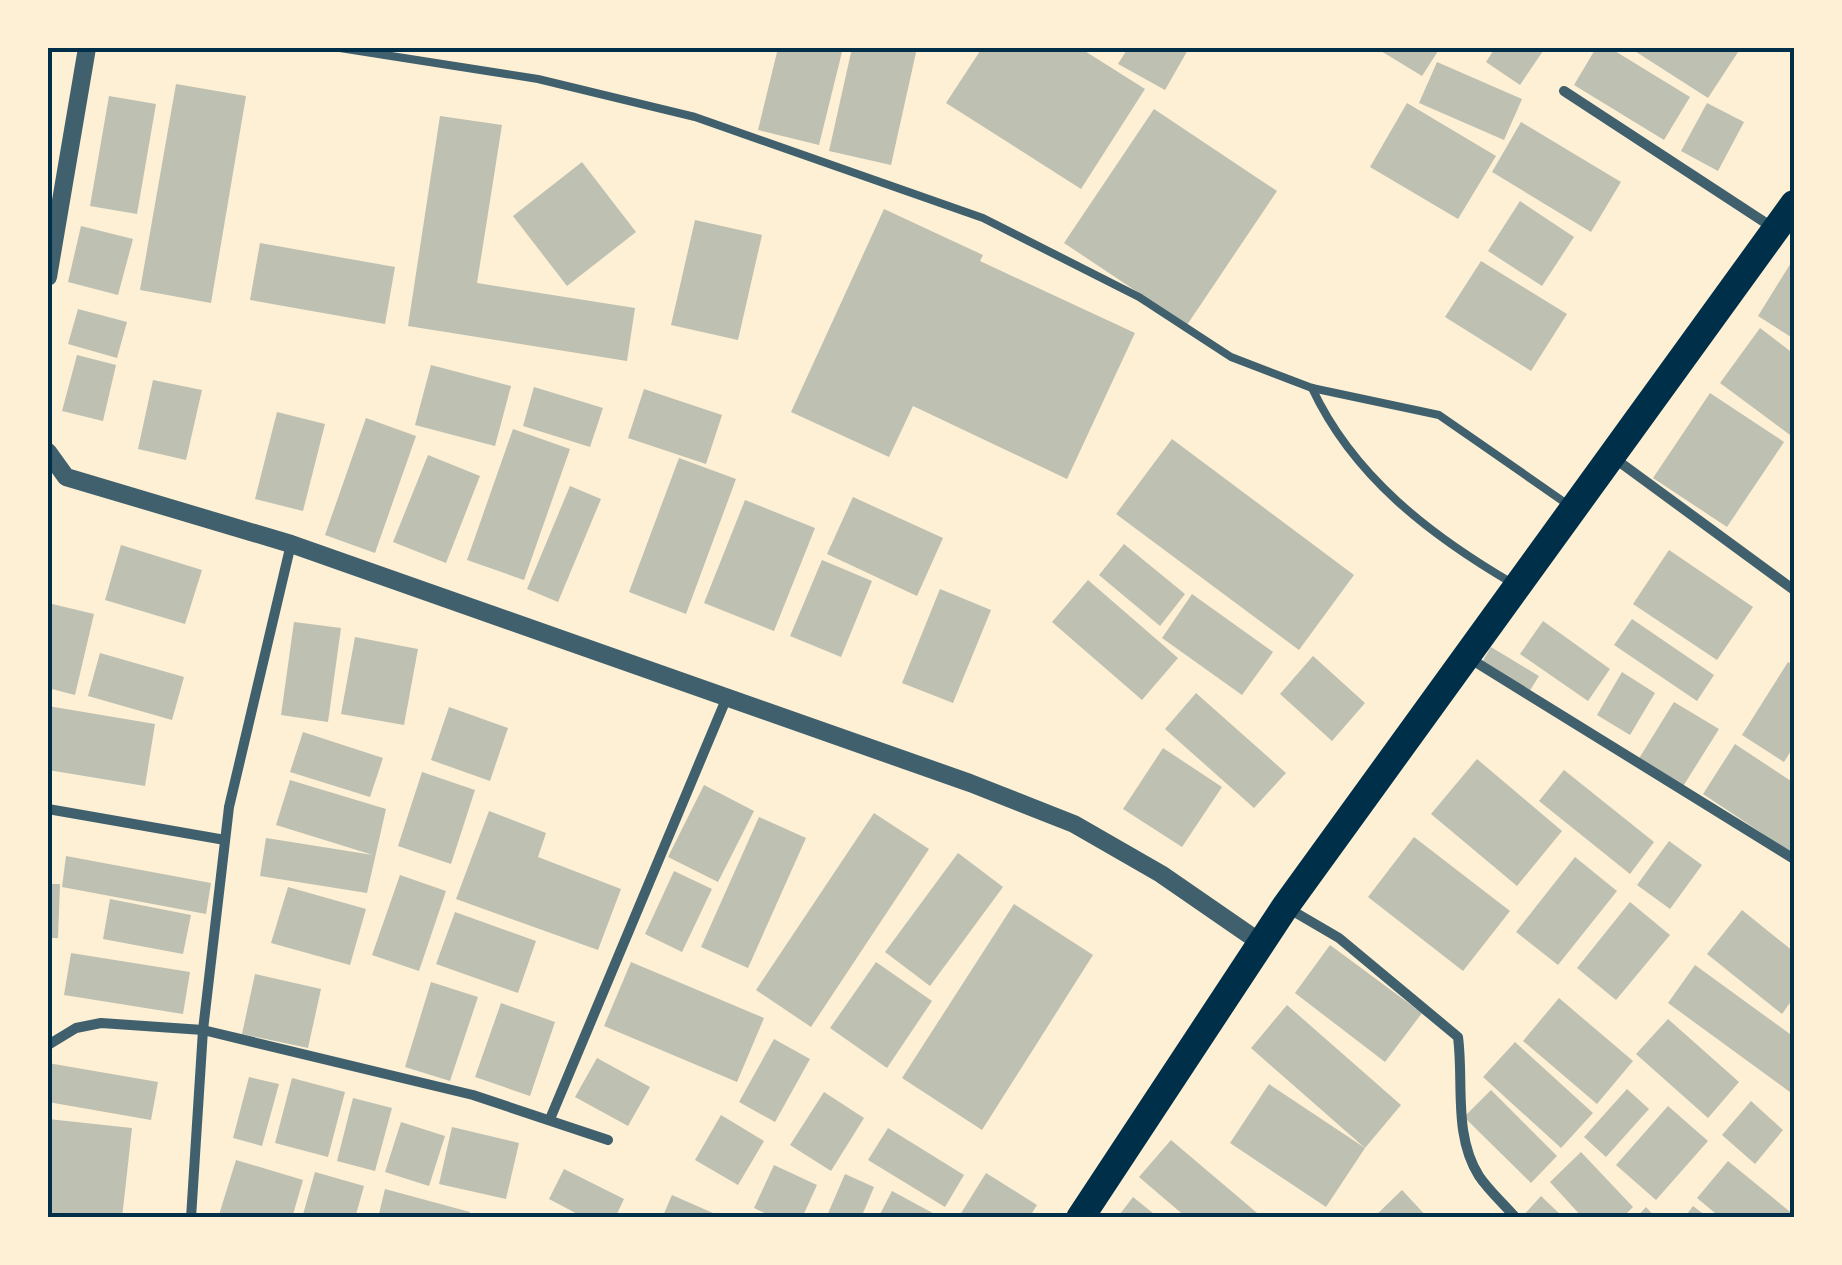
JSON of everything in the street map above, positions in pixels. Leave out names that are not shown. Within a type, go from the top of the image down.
[{"type":"highway","points":[[1080,1218],[1286,907],[1794,204]]},
{"type":"street","points":[[48,278],[87,48]]},
{"type":"street","points":[[1564,91],[1776,230]]},
{"type":"street","points":[[48,452],[56,474],[291,544],[1074,824],[1161,874],[1261,943]]},
{"type":"street","points":[[1612,456],[1794,590]]},
{"type":"street","points":[[191,1218],[203,1030],[225,840],[291,544]]},
{"type":"street","points":[[1468,657],[1794,860]]},
{"type":"street","points":[[550,1118],[727,697]]},
{"type":"street","points":[[48,810],[225,840]]},
{"type":"street","points":[[1286,907],[1339,938],[1458,1037],[1463,1086],[1460,1100],[1470,1154],[1479,1176],[1516,1218]]},
{"type":"street","points":[[48,1045],[76,1028],[101,1022],[203,1030],[396,1075],[550,1118],[608,1140]]},
{"type":"lane","points":[[340,48],[538,78],[695,117],[983,218],[1139,297],[1231,358],[1312,388],[1439,415],[1573,508]]},
{"type":"lane","points":[[1312,388],[1330,428],[1398,504],[1516,586]]},
{"type":"building","points":[[778,48],[843,48],[819,145],[758,130]]},
{"type":"building","points":[[852,48],[917,48],[891,165],[829,151]]},
{"type":"building","points":[[982,48],[1080,48],[1145,89],[1081,189],[946,103]]},
{"type":"building","points":[[1128,48],[1189,48],[1165,90],[1118,64]]},
{"type":"building","points":[[1376,48],[1440,48],[1422,76]]},
{"type":"building","points":[[1495,48],[1545,48],[1520,85],[1486,62]]},
{"type":"building","points":[[1596,48],[1610,48],[1690,97],[1664,140],[1574,85]]},
{"type":"building","points":[[1630,48],[1738,48],[1740,49],[1708,98]]},
{"type":"building","points":[[1437,62],[1522,99],[1504,140],[1419,103]]},
{"type":"building","points":[[176,84],[246,96],[211,303],[140,290]]},
{"type":"building","points":[[109,96],[156,104],[137,214],[90,206]]},
{"type":"building","points":[[1407,103],[1496,156],[1458,219],[1370,167]]},
{"type":"building","points":[[1707,103],[1744,122],[1718,171],[1681,151]]},
{"type":"building","points":[[1154,109],[1277,191],[1187,325],[1064,243]]},
{"type":"building","points":[[440,116],[502,125],[477,283],[635,308],[627,361],[408,326]]},
{"type":"building","points":[[1521,122],[1621,182],[1591,232],[1492,172]]},
{"type":"building","points":[[582,162],[636,232],[567,286],[513,216]]},
{"type":"building","points":[[1520,201],[1574,237],[1542,286],[1488,251]]},
{"type":"building","points":[[884,209],[983,255],[980,261],[1135,333],[1067,479],[913,406],[889,457],[791,412]]},
{"type":"building","points":[[695,220],[762,235],[738,340],[671,325]]},
{"type":"building","points":[[81,226],[133,239],[118,295],[68,282]]},
{"type":"building","points":[[260,243],[395,267],[385,324],[250,300]]},
{"type":"building","points":[[1794,258],[1794,339],[1758,316]]},
{"type":"building","points":[[1481,261],[1567,314],[1531,371],[1445,317]]},
{"type":"building","points":[[78,309],[127,322],[117,358],[68,344]]},
{"type":"building","points":[[1760,328],[1794,354],[1794,438],[1720,383]]},
{"type":"building","points":[[77,355],[116,365],[103,421],[62,411]]},
{"type":"building","points":[[431,365],[511,386],[495,446],[415,425]]},
{"type":"building","points":[[153,380],[202,390],[186,460],[138,449]]},
{"type":"building","points":[[534,387],[603,408],[590,447],[523,426]]},
{"type":"building","points":[[644,389],[722,415],[706,464],[628,438]]},
{"type":"building","points":[[1710,393],[1784,442],[1727,527],[1653,478]]},
{"type":"building","points":[[277,412],[325,424],[303,511],[255,499]]},
{"type":"building","points":[[366,418],[416,436],[375,553],[325,535]]},
{"type":"building","points":[[513,429],[570,449],[524,580],[467,560]]},
{"type":"building","points":[[1172,439],[1354,575],[1299,650],[1116,514]]},
{"type":"building","points":[[428,455],[480,476],[446,563],[393,542]]},
{"type":"building","points":[[679,458],[736,479],[686,614],[629,592]]},
{"type":"building","points":[[570,486],[601,499],[558,602],[527,589]]},
{"type":"building","points":[[853,497],[943,538],[917,596],[827,554]]},
{"type":"building","points":[[745,500],[815,528],[774,631],[704,603]]},
{"type":"building","points":[[1124,544],[1185,594],[1160,626],[1099,575]]},
{"type":"building","points":[[121,545],[202,570],[185,624],[105,600]]},
{"type":"building","points":[[1669,550],[1753,607],[1717,660],[1633,604]]},
{"type":"building","points":[[822,560],[872,581],[841,657],[790,636]]},
{"type":"building","points":[[1088,580],[1178,658],[1142,700],[1052,622]]},
{"type":"building","points":[[940,589],[991,610],[953,703],[902,683]]},
{"type":"building","points":[[1192,594],[1273,652],[1242,695],[1162,638]]},
{"type":"building","points":[[48,603],[94,614],[75,695],[48,688]]},
{"type":"building","points":[[1632,619],[1714,675],[1697,701],[1614,645]]},
{"type":"building","points":[[1543,621],[1610,669],[1588,701],[1520,654]]},
{"type":"building","points":[[294,622],[341,628],[328,722],[281,715]]},
{"type":"building","points":[[355,637],[418,649],[404,725],[341,714]]},
{"type":"building","points":[[1491,647],[1539,676],[1529,692],[1481,664]]},
{"type":"building","points":[[100,653],[184,677],[172,720],[88,696]]},
{"type":"building","points":[[1313,656],[1365,703],[1332,741],[1280,694]]},
{"type":"building","points":[[1788,662],[1794,666],[1794,746],[1784,762],[1742,735]]},
{"type":"building","points":[[1622,672],[1655,693],[1630,735],[1597,715]]},
{"type":"building","points":[[1196,693],[1286,773],[1254,808],[1165,729]]},
{"type":"building","points":[[1674,702],[1719,729],[1682,788],[1638,760]]},
{"type":"building","points":[[48,706],[155,724],[145,786],[48,770]]},
{"type":"building","points":[[449,707],[508,728],[490,781],[431,760]]},
{"type":"building","points":[[303,732],[383,758],[370,797],[290,772]]},
{"type":"building","points":[[1735,744],[1794,783],[1793,854],[1703,794]]},
{"type":"building","points":[[1163,748],[1222,787],[1182,847],[1123,809]]},
{"type":"building","points":[[1477,759],[1562,831],[1517,886],[1431,814]]},
{"type":"building","points":[[1564,770],[1654,842],[1630,874],[1539,801]]},
{"type":"building","points":[[422,772],[475,790],[451,864],[398,846]]},
{"type":"building","points":[[290,780],[386,809],[367,893],[260,876],[266,838],[373,855],[276,825]]},
{"type":"building","points":[[704,785],[754,811],[718,882],[668,857]]},
{"type":"building","points":[[489,811],[546,833],[538,857],[621,889],[598,950],[456,899]]},
{"type":"building","points":[[874,813],[929,849],[811,1027],[756,990]]},
{"type":"building","points":[[759,817],[806,838],[748,968],[701,947]]},
{"type":"building","points":[[1414,837],[1510,911],[1463,971],[1368,897]]},
{"type":"building","points":[[1669,841],[1702,865],[1670,909],[1637,885]]},
{"type":"building","points":[[958,853],[1003,887],[930,986],[885,952]]},
{"type":"building","points":[[66,856],[211,883],[206,914],[62,887]]},
{"type":"building","points":[[1575,857],[1617,891],[1558,965],[1516,932]]},
{"type":"building","points":[[674,871],[712,889],[682,952],[645,934]]},
{"type":"building","points":[[400,875],[446,891],[419,971],[372,955]]},
{"type":"building","points":[[48,884],[60,884],[58,938],[48,938]]},
{"type":"building","points":[[288,887],[366,909],[350,965],[271,943]]},
{"type":"building","points":[[110,899],[191,915],[183,954],[103,939]]},
{"type":"building","points":[[1630,902],[1670,935],[1616,1000],[1577,968]]},
{"type":"building","points":[[1014,904],[1093,955],[982,1130],[902,1078]]},
{"type":"building","points":[[1742,910],[1794,952],[1794,997],[1782,1014],[1707,954]]},
{"type":"building","points":[[455,912],[536,941],[518,993],[436,964]]},
{"type":"building","points":[[1330,945],[1422,1013],[1385,1062],[1295,993]]},
{"type":"building","points":[[71,953],[190,972],[183,1014],[64,995]]},
{"type":"building","points":[[631,962],[764,1018],[737,1082],[604,1026]]},
{"type":"building","points":[[876,962],[932,1001],[887,1068],[830,1028]]},
{"type":"building","points":[[1695,965],[1794,1037],[1794,1095],[1668,1003]]},
{"type":"building","points":[[255,974],[321,989],[308,1048],[242,1034]]},
{"type":"building","points":[[431,982],[478,997],[450,1081],[405,1067]]},
{"type":"building","points":[[1559,998],[1633,1061],[1597,1104],[1523,1041]]},
{"type":"building","points":[[501,1003],[555,1022],[530,1096],[475,1077]]},
{"type":"building","points":[[1287,1005],[1401,1105],[1365,1148],[1251,1048]]},
{"type":"building","points":[[1668,1019],[1739,1082],[1708,1118],[1636,1054]]},
{"type":"building","points":[[774,1039],[810,1059],[775,1122],[739,1102]]},
{"type":"building","points":[[1515,1042],[1593,1113],[1561,1148],[1483,1077]]},
{"type":"building","points":[[597,1058],[650,1087],[628,1126],[575,1097]]},
{"type":"building","points":[[48,1063],[158,1082],[151,1120],[48,1102]]},
{"type":"building","points":[[249,1077],[279,1084],[262,1146],[233,1138]]},
{"type":"building","points":[[292,1078],[345,1092],[328,1157],[275,1143]]},
{"type":"building","points":[[1269,1084],[1365,1148],[1326,1207],[1230,1143]]},
{"type":"building","points":[[1627,1089],[1649,1109],[1606,1157],[1584,1137]]},
{"type":"building","points":[[1491,1090],[1557,1156],[1531,1183],[1464,1117]]},
{"type":"building","points":[[824,1092],[864,1118],[831,1171],[790,1145]]},
{"type":"building","points":[[353,1098],[392,1108],[375,1171],[337,1161]]},
{"type":"building","points":[[1751,1101],[1783,1130],[1755,1164],[1722,1135]]},
{"type":"building","points":[[1668,1106],[1708,1141],[1656,1200],[1616,1165]]},
{"type":"building","points":[[721,1115],[764,1141],[738,1185],[695,1160]]},
{"type":"building","points":[[48,1119],[132,1128],[122,1218],[48,1213]]},
{"type":"building","points":[[401,1122],[445,1136],[429,1186],[385,1172]]},
{"type":"building","points":[[452,1127],[519,1143],[506,1199],[439,1184]]},
{"type":"building","points":[[888,1128],[964,1175],[945,1207],[868,1160]]},
{"type":"building","points":[[1171,1140],[1263,1218],[1187,1218],[1139,1177]]},
{"type":"building","points":[[1581,1152],[1633,1207],[1622,1218],[1583,1218],[1550,1182]]},
{"type":"building","points":[[236,1160],[303,1180],[292,1218],[218,1218]]},
{"type":"building","points":[[1728,1161],[1794,1218],[1721,1218],[1697,1198]]},
{"type":"building","points":[[774,1165],[817,1185],[802,1218],[775,1218],[754,1208]]},
{"type":"building","points":[[564,1169],[624,1199],[615,1218],[585,1218],[549,1199]]},
{"type":"building","points":[[315,1172],[364,1186],[355,1218],[302,1218]]},
{"type":"building","points":[[986,1173],[1037,1205],[1029,1218],[958,1218]]},
{"type":"building","points":[[845,1174],[874,1187],[861,1218],[826,1218]]},
{"type":"building","points":[[385,1189],[470,1212],[468,1218],[378,1218]]},
{"type":"building","points":[[1402,1190],[1428,1218],[1373,1218]]},
{"type":"building","points":[[892,1191],[942,1218],[878,1218]]},
{"type":"building","points":[[672,1195],[713,1213],[711,1218],[662,1218]]},
{"type":"building","points":[[1541,1196],[1564,1218],[1521,1218]]},
{"type":"building","points":[[1133,1197],[1159,1218],[1117,1218]]},
{"type":"building","points":[[1693,1206],[1709,1218],[1684,1218]]},
{"type":"building","points":[[1646,1207],[1656,1218],[1636,1218]]}]
